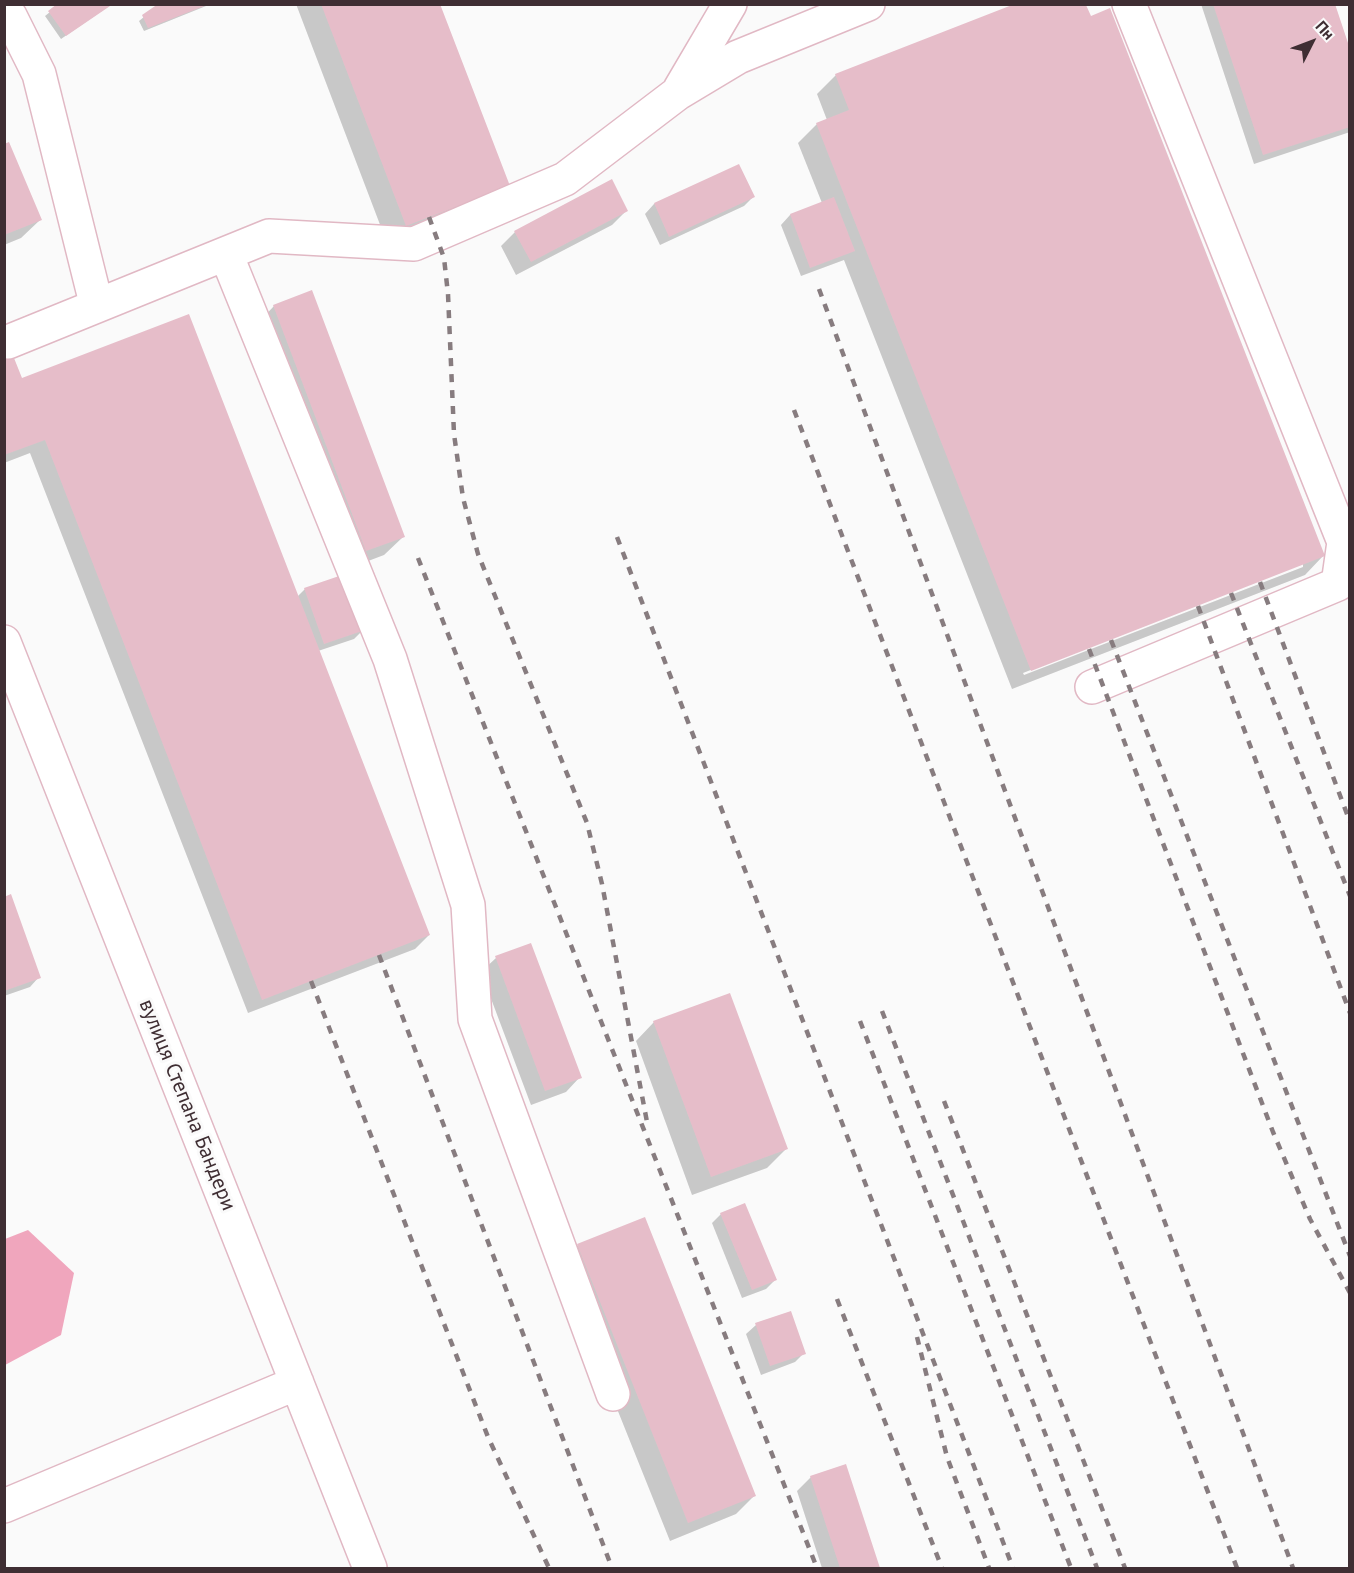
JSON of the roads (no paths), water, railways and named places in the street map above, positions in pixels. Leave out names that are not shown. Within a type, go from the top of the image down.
[{"type":"street","points":[[678,93],[730,4]]},
{"type":"street","points":[[8,342],[269,236],[414,244],[565,179],[678,93],[738,57],[868,4]]},
{"type":"street","points":[[1092,687],[1338,584],[1344,542],[1129,4]]},
{"type":"street","points":[[14,14],[39,74],[95,299]]},
{"type":"street","points":[[226,254],[390,659],[468,905],[475,1019],[613,1394]]},
{"type":"street","name":"вулиця Степана Бандери","points":[[4,642],[370,1569]]},
{"type":"street","points":[[4,1506],[297,1383]]},
{"type":"railway","points":[[429,217],[444,258],[448,294],[454,434],[463,498],[478,554],[587,823],[602,884],[647,1122]]},
{"type":"railway","points":[[819,289],[1293,1568]]},
{"type":"railway","points":[[794,410],[1237,1568]]},
{"type":"railway","points":[[617,537],[1013,1568]]},
{"type":"railway","points":[[418,558],[817,1568]]},
{"type":"railway","points":[[1260,582],[1350,822]]},
{"type":"railway","points":[[1231,593],[1350,896]]},
{"type":"railway","points":[[1198,606],[1350,1013]]},
{"type":"railway","points":[[1111,640],[1350,1256]]},
{"type":"railway","points":[[1089,649],[1273,1132],[1310,1219],[1350,1293]]},
{"type":"railway","points":[[379,955],[612,1568]]},
{"type":"railway","points":[[311,981],[488,1437],[549,1568]]},
{"type":"railway","points":[[882,1011],[1097,1568]]},
{"type":"railway","points":[[860,1021],[1071,1568]]},
{"type":"railway","points":[[944,1101],[1125,1568]]},
{"type":"railway","points":[[837,1299],[942,1568]]},
{"type":"railway","points":[[917,1337],[947,1457],[989,1568]]}]
